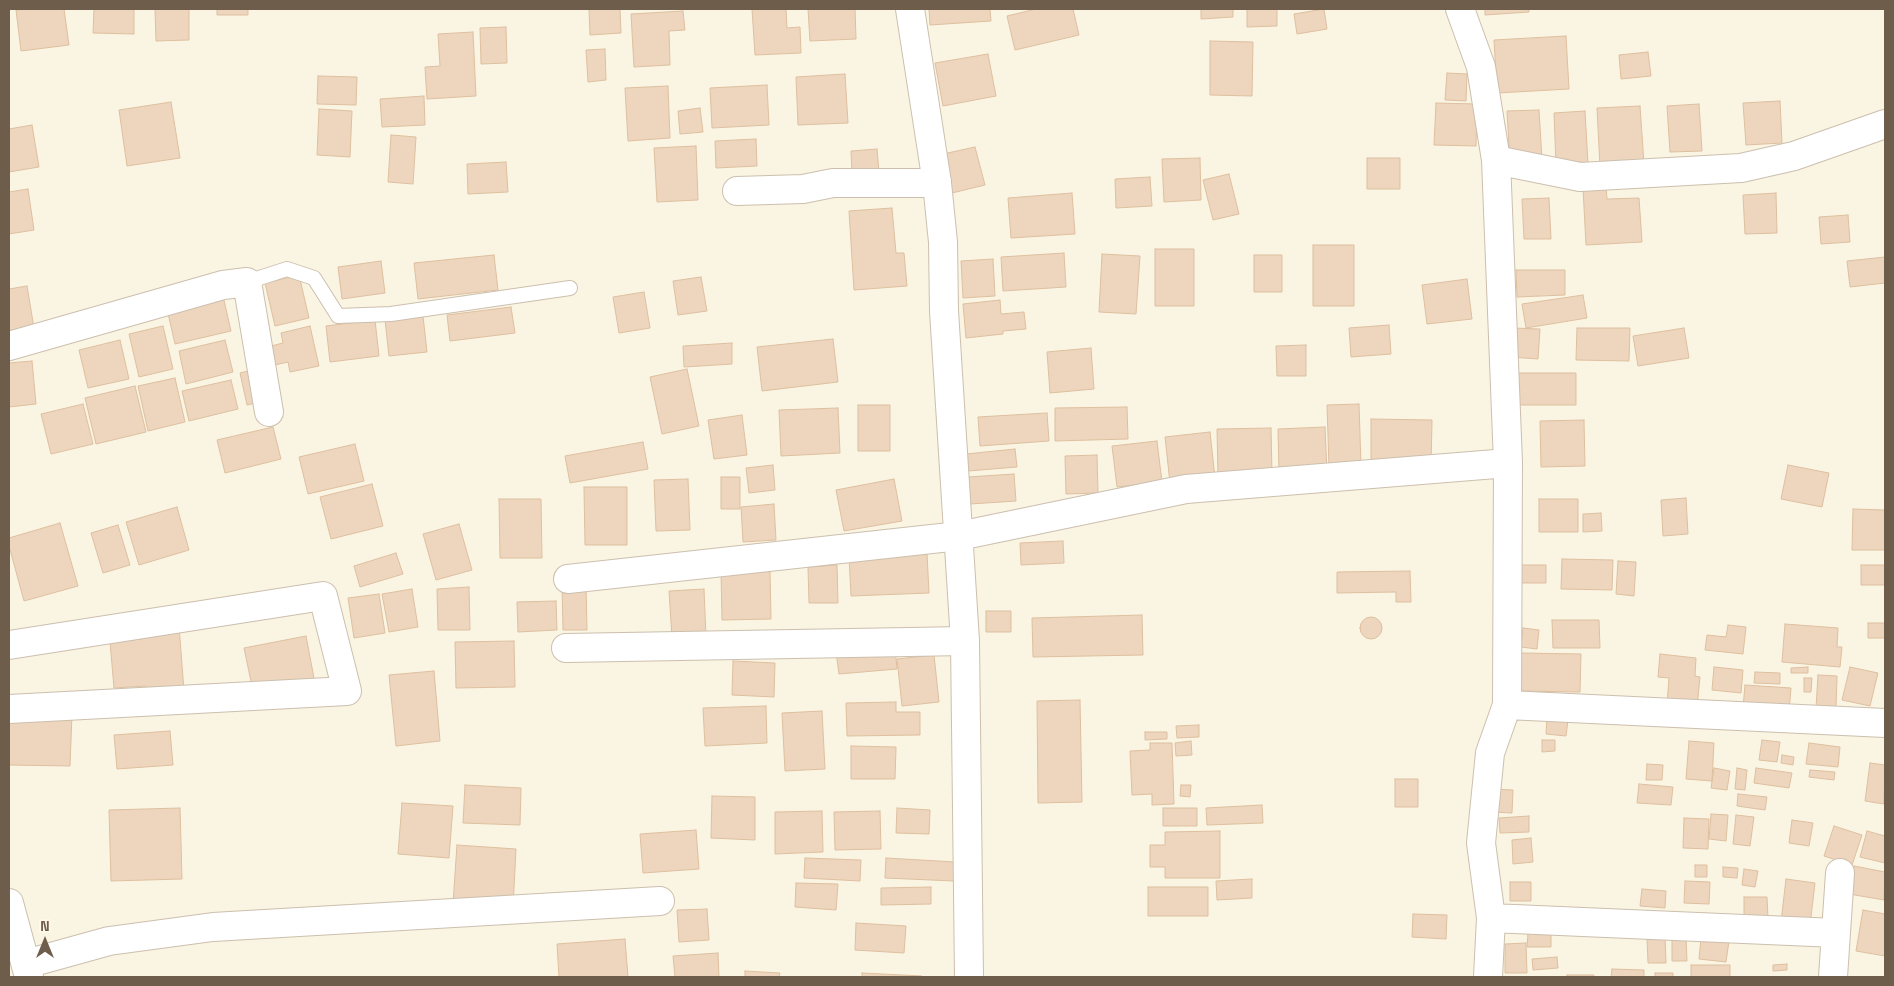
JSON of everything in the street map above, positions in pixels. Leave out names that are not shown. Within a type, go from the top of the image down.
[{"type":"street","points":[[910,9],[937,183],[944,242],[944,311],[965,641],[969,977]]},
{"type":"street","points":[[1460,9],[1481,67],[1496,160],[1508,463],[1507,705],[1490,753],[1481,843],[1491,918],[1488,977]]},
{"type":"street","points":[[1496,160],[1580,177],[1740,168],[1794,156],[1885,124]]},
{"type":"street","points":[[737,191],[803,189],[833,184],[937,183]]},
{"type":"street","points":[[9,346],[223,284],[247,282],[269,412]]},
{"type":"street","points":[[568,579],[959,536],[1186,489],[1508,463]]},
{"type":"street","points":[[9,645],[324,596],[347,691],[9,708]]},
{"type":"street","points":[[566,648],[965,641]]},
{"type":"street","points":[[1507,705],[1885,723]]},
{"type":"street","points":[[1833,977],[1840,873]]},
{"type":"street","points":[[9,903],[28,971],[109,942],[213,927],[660,901]]},
{"type":"street","points":[[1491,918],[1836,933]]},
{"type":"lane","points":[[247,282],[287,269],[314,278],[338,316],[392,314],[570,288]]},
{"type":"building","points":[[64,9],[69,45],[21,51],[16,10]]},
{"type":"building","points":[[94,9],[134,9],[134,34],[93,33]]},
{"type":"building","points":[[155,9],[189,9],[189,40],[156,41]]},
{"type":"building","points":[[217,9],[248,9],[248,15],[217,15]]},
{"type":"building","points":[[589,9],[620,9],[621,33],[590,35]]},
{"type":"building","points":[[752,9],[786,9],[787,28],[800,27],[801,53],[755,55]]},
{"type":"building","points":[[808,9],[855,9],[856,39],[810,41]]},
{"type":"building","points":[[929,9],[990,9],[991,21],[930,25]]},
{"type":"building","points":[[1036,9],[1073,9],[1079,35],[1015,50],[1007,16]]},
{"type":"building","points":[[1201,9],[1233,9],[1233,17],[1201,19]]},
{"type":"building","points":[[1247,9],[1277,9],[1277,26],[1247,27]]},
{"type":"building","points":[[1324,9],[1327,29],[1297,34],[1294,14]]},
{"type":"building","points":[[1485,9],[1529,9],[1529,12],[1485,15]]},
{"type":"building","points":[[683,11],[685,30],[669,31],[670,65],[634,67],[631,14]]},
{"type":"building","points":[[506,27],[507,63],[481,64],[480,28]]},
{"type":"building","points":[[473,32],[476,96],[427,99],[425,67],[440,66],[438,34]]},
{"type":"building","points":[[1566,36],[1569,89],[1497,93],[1494,40]]},
{"type":"building","points":[[1210,41],[1253,42],[1252,96],[1210,95]]},
{"type":"building","points":[[605,49],[606,80],[588,82],[586,50]]},
{"type":"building","points":[[1648,52],[1651,76],[1621,79],[1619,55]]},
{"type":"building","points":[[988,54],[996,96],[943,106],[935,63]]},
{"type":"building","points":[[1447,73],[1467,74],[1466,101],[1445,100]]},
{"type":"building","points":[[845,74],[848,123],[798,125],[796,77]]},
{"type":"building","points":[[318,76],[357,77],[356,105],[317,104]]},
{"type":"building","points":[[767,85],[769,125],[712,128],[710,88]]},
{"type":"building","points":[[668,86],[670,138],[628,141],[625,88]]},
{"type":"building","points":[[424,96],[425,125],[382,127],[380,99]]},
{"type":"building","points":[[1780,101],[1782,143],[1746,145],[1743,103]]},
{"type":"building","points":[[171,102],[180,158],[127,166],[119,110]]},
{"type":"building","points":[[1436,103],[1477,104],[1476,146],[1434,145]]},
{"type":"building","points":[[1699,104],[1702,151],[1670,152],[1667,106]]},
{"type":"building","points":[[1640,106],[1644,164],[1600,167],[1597,108]]},
{"type":"building","points":[[700,108],[703,132],[680,134],[678,111]]},
{"type":"building","points":[[319,109],[352,111],[350,157],[317,155]]},
{"type":"building","points":[[1539,110],[1542,159],[1510,161],[1507,111]]},
{"type":"building","points":[[1585,111],[1588,164],[1556,165],[1554,113]]},
{"type":"building","points":[[32,125],[39,167],[9,172],[9,129]]},
{"type":"building","points":[[391,135],[416,137],[413,184],[388,182]]},
{"type":"building","points":[[756,139],[757,166],[716,168],[715,141]]},
{"type":"building","points":[[696,146],[698,200],[657,202],[654,148]]},
{"type":"building","points":[[975,147],[985,185],[952,193],[943,154]]},
{"type":"building","points":[[877,149],[879,172],[852,174],[851,151]]},
{"type":"building","points":[[1200,158],[1201,200],[1164,202],[1162,159]]},
{"type":"building","points":[[1367,158],[1400,158],[1400,189],[1367,189]]},
{"type":"building","points":[[506,162],[508,192],[468,194],[467,164]]},
{"type":"building","points":[[1229,174],[1239,214],[1213,220],[1203,180]]},
{"type":"building","points":[[1150,177],[1152,206],[1116,208],[1115,179]]},
{"type":"building","points":[[1606,187],[1607,199],[1639,198],[1642,242],[1586,245],[1583,188]]},
{"type":"building","points":[[28,189],[34,230],[9,234],[9,192]]},
{"type":"building","points":[[1072,193],[1075,234],[1011,238],[1008,198]]},
{"type":"building","points":[[1776,193],[1777,233],[1745,234],[1743,195]]},
{"type":"building","points":[[1549,198],[1551,239],[1524,239],[1522,199]]},
{"type":"building","points":[[892,208],[896,253],[904,253],[907,286],[854,290],[849,211]]},
{"type":"building","points":[[1848,215],[1850,242],[1821,244],[1819,217]]},
{"type":"building","points":[[1313,245],[1354,245],[1354,306],[1313,306]]},
{"type":"building","points":[[1155,249],[1194,249],[1194,306],[1155,306]]},
{"type":"building","points":[[1064,253],[1066,287],[1003,291],[1001,257]]},
{"type":"building","points":[[1102,254],[1140,256],[1136,314],[1099,312]]},
{"type":"building","points":[[494,255],[498,290],[418,299],[414,263]]},
{"type":"building","points":[[1254,255],[1282,255],[1282,292],[1254,292]]},
{"type":"building","points":[[1885,257],[1885,283],[1850,287],[1847,261]]},
{"type":"building","points":[[993,259],[995,296],[963,298],[961,261]]},
{"type":"building","points":[[381,261],[385,293],[342,299],[338,267]]},
{"type":"building","points":[[1516,270],[1565,270],[1565,295],[1517,297]]},
{"type":"building","points":[[299,275],[309,318],[275,326],[265,283]]},
{"type":"building","points":[[701,277],[707,311],[678,315],[673,281]]},
{"type":"building","points":[[1467,279],[1472,319],[1427,324],[1422,285]]},
{"type":"building","points":[[27,286],[34,328],[9,331],[9,289]]},
{"type":"building","points":[[644,292],[650,328],[619,333],[613,297]]},
{"type":"building","points":[[1583,295],[1587,318],[1526,328],[1522,304]]},
{"type":"building","points":[[223,296],[231,331],[175,344],[167,309]]},
{"type":"building","points":[[1000,300],[1001,314],[1024,312],[1026,329],[1003,331],[1003,334],[966,338],[963,304]]},
{"type":"building","points":[[511,307],[515,333],[450,341],[447,315]]},
{"type":"building","points":[[423,316],[427,352],[389,356],[385,320]]},
{"type":"building","points":[[375,320],[379,356],[330,362],[326,326]]},
{"type":"building","points":[[1389,325],[1391,354],[1351,357],[1349,328]]},
{"type":"building","points":[[163,326],[173,369],[139,377],[129,334]]},
{"type":"building","points":[[310,326],[319,366],[290,372],[288,362],[275,365],[271,346],[283,343],[281,333]]},
{"type":"building","points":[[1513,328],[1540,329],[1538,359],[1511,357]]},
{"type":"building","points":[[1577,328],[1630,328],[1629,361],[1576,360]]},
{"type":"building","points":[[1684,328],[1689,358],[1638,366],[1633,336]]},
{"type":"building","points":[[833,339],[838,382],[762,391],[757,347]]},
{"type":"building","points":[[120,340],[129,379],[88,388],[79,350]]},
{"type":"building","points":[[225,340],[233,372],[186,384],[179,351]]},
{"type":"building","points":[[732,343],[732,364],[684,367],[683,346]]},
{"type":"building","points":[[1306,345],[1306,376],[1277,376],[1276,346]]},
{"type":"building","points":[[1091,348],[1094,389],[1050,393],[1047,352]]},
{"type":"building","points":[[32,361],[36,404],[9,407],[9,363]]},
{"type":"building","points":[[687,369],[699,426],[662,434],[650,377]]},
{"type":"building","points":[[252,370],[260,402],[247,405],[240,373]]},
{"type":"building","points":[[1517,373],[1576,373],[1576,405],[1517,405]]},
{"type":"building","points":[[175,378],[185,422],[148,431],[138,386]]},
{"type":"building","points":[[231,380],[238,409],[189,421],[182,391]]},
{"type":"building","points":[[135,386],[146,432],[96,444],[85,398]]},
{"type":"building","points":[[83,404],[93,444],[51,454],[41,414]]},
{"type":"building","points":[[1359,404],[1361,466],[1329,467],[1327,405]]},
{"type":"building","points":[[858,405],[890,405],[890,451],[858,451]]},
{"type":"building","points":[[1127,407],[1128,439],[1055,441],[1055,408]]},
{"type":"building","points":[[838,408],[840,453],[781,456],[779,410]]},
{"type":"building","points":[[1047,413],[1049,441],[980,446],[978,417]]},
{"type":"building","points":[[742,415],[747,455],[714,459],[708,420]]},
{"type":"building","points":[[1371,419],[1432,420],[1431,468],[1371,466]]},
{"type":"building","points":[[1584,420],[1585,466],[1541,467],[1540,421]]},
{"type":"building","points":[[273,427],[281,459],[225,473],[217,440]]},
{"type":"building","points":[[1325,427],[1327,472],[1279,474],[1278,429]]},
{"type":"building","points":[[1271,428],[1272,474],[1218,475],[1217,429]]},
{"type":"building","points":[[1210,432],[1215,478],[1170,483],[1165,437]]},
{"type":"building","points":[[1157,441],[1162,482],[1117,487],[1112,446]]},
{"type":"building","points":[[643,442],[648,469],[570,483],[565,456]]},
{"type":"building","points":[[355,444],[364,481],[308,494],[299,457]]},
{"type":"building","points":[[1015,449],[1017,467],[968,471],[966,454]]},
{"type":"building","points":[[1097,455],[1098,493],[1066,494],[1065,456]]},
{"type":"building","points":[[773,465],[775,490],[749,493],[746,468]]},
{"type":"building","points":[[1788,465],[1829,473],[1822,507],[1781,499]]},
{"type":"building","points":[[1014,474],[1016,501],[970,504],[968,477]]},
{"type":"building","points":[[721,477],[740,477],[740,509],[721,509]]},
{"type":"building","points":[[688,479],[690,530],[656,531],[654,480]]},
{"type":"building","points":[[894,479],[902,521],[844,531],[836,490]]},
{"type":"building","points":[[372,484],[383,526],[331,539],[320,497]]},
{"type":"building","points":[[584,487],[627,487],[627,545],[585,545]]},
{"type":"building","points":[[1686,498],[1688,534],[1663,536],[1661,500]]},
{"type":"building","points":[[499,499],[541,499],[542,558],[500,558]]},
{"type":"building","points":[[1539,499],[1578,499],[1578,532],[1539,532]]},
{"type":"building","points":[[774,504],[776,540],[743,542],[741,507]]},
{"type":"building","points":[[177,507],[189,550],[139,565],[126,522]]},
{"type":"building","points":[[1853,509],[1885,510],[1885,550],[1852,550]]},
{"type":"building","points":[[1601,513],[1602,531],[1583,532],[1583,514]]},
{"type":"building","points":[[60,523],[78,586],[24,601],[9,546],[9,538]]},
{"type":"building","points":[[459,524],[472,570],[436,580],[423,534]]},
{"type":"building","points":[[118,525],[130,565],[103,573],[91,533]]},
{"type":"building","points":[[1063,541],[1064,563],[1021,565],[1020,543]]},
{"type":"building","points":[[396,553],[403,574],[360,587],[354,566]]},
{"type":"building","points":[[927,553],[929,593],[851,596],[849,557]]},
{"type":"building","points":[[1562,559],[1613,560],[1612,590],[1561,589]]},
{"type":"building","points":[[1618,561],[1636,562],[1634,596],[1616,594]]},
{"type":"building","points":[[837,565],[838,603],[809,603],[808,567]]},
{"type":"building","points":[[1517,565],[1546,565],[1546,583],[1517,583]]},
{"type":"building","points":[[1861,565],[1885,565],[1885,585],[1861,585]]},
{"type":"building","points":[[770,570],[771,619],[722,620],[721,571]]},
{"type":"building","points":[[1410,571],[1411,602],[1396,602],[1396,592],[1337,593],[1337,572]]},
{"type":"building","points":[[586,583],[587,630],[563,630],[562,584]]},
{"type":"building","points":[[469,587],[470,630],[438,630],[437,589]]},
{"type":"building","points":[[412,589],[418,627],[389,632],[382,594]]},
{"type":"building","points":[[704,589],[706,636],[672,638],[669,591]]},
{"type":"building","points":[[379,594],[385,633],[354,638],[348,598]]},
{"type":"building","points":[[556,601],[557,630],[518,632],[517,602]]},
{"type":"building","points":[[986,611],[1011,611],[1011,632],[986,632]]},
{"type":"building","points":[[1142,615],[1143,655],[1033,657],[1032,618]]},
{"type":"building","points":[[1371,617],[1379,620],[1382,628],[1379,636],[1371,639],[1363,636],[1360,628],[1363,620]]},
{"type":"building","points":[[1552,620],[1599,620],[1600,648],[1553,648]]},
{"type":"building","points":[[1868,623],[1885,623],[1885,638],[1868,638]]},
{"type":"building","points":[[1785,624],[1838,628],[1837,647],[1842,647],[1840,667],[1782,662]]},
{"type":"building","points":[[1728,625],[1746,627],[1743,654],[1705,650],[1707,635],[1726,637]]},
{"type":"building","points":[[179,626],[184,691],[146,694],[146,686],[114,688],[110,642],[141,639],[141,629]]},
{"type":"building","points":[[1523,628],[1539,630],[1537,649],[1521,647]]},
{"type":"building","points":[[306,636],[314,678],[253,691],[244,648]]},
{"type":"building","points":[[514,641],[515,687],[456,688],[455,642]]},
{"type":"building","points":[[895,647],[897,669],[839,674],[836,652]]},
{"type":"building","points":[[1520,653],[1581,654],[1580,692],[1519,691]]},
{"type":"building","points":[[1660,654],[1696,658],[1695,676],[1700,677],[1697,707],[1667,704],[1669,678],[1658,677]]},
{"type":"building","points":[[934,655],[939,702],[902,706],[897,659]]},
{"type":"building","points":[[733,661],[775,663],[774,697],[732,695]]},
{"type":"building","points":[[1714,667],[1743,670],[1741,693],[1712,690]]},
{"type":"building","points":[[1808,667],[1808,673],[1791,673],[1791,668]]},
{"type":"building","points":[[1850,667],[1878,673],[1870,706],[1842,700]]},
{"type":"building","points":[[434,671],[440,741],[396,746],[389,675]]},
{"type":"building","points":[[1755,672],[1780,673],[1780,684],[1754,683]]},
{"type":"building","points":[[1818,675],[1837,676],[1836,709],[1816,708]]},
{"type":"building","points":[[1804,678],[1812,678],[1811,692],[1804,692]]},
{"type":"building","points":[[1745,685],[1791,688],[1789,711],[1743,708]]},
{"type":"building","points":[[1080,700],[1082,802],[1038,803],[1037,701]]},
{"type":"building","points":[[896,702],[896,712],[920,712],[920,735],[847,736],[846,703]]},
{"type":"building","points":[[766,706],[767,743],[705,746],[703,708]]},
{"type":"building","points":[[822,711],[825,769],[785,771],[782,713]]},
{"type":"building","points":[[9,712],[72,714],[70,766],[9,765]]},
{"type":"building","points":[[1547,718],[1568,720],[1566,736],[1546,734]]},
{"type":"building","points":[[1199,725],[1199,737],[1177,738],[1176,726]]},
{"type":"building","points":[[170,731],[173,765],[117,769],[114,735]]},
{"type":"building","points":[[1145,732],[1167,732],[1167,739],[1145,740]]},
{"type":"building","points":[[1542,740],[1555,740],[1555,751],[1542,752]]},
{"type":"building","points":[[1762,740],[1780,742],[1777,762],[1759,760]]},
{"type":"building","points":[[1191,741],[1192,755],[1176,756],[1175,743]]},
{"type":"building","points":[[1689,741],[1714,743],[1712,781],[1686,779]]},
{"type":"building","points":[[1150,743],[1172,743],[1174,804],[1152,805],[1152,794],[1132,795],[1130,751],[1150,750]]},
{"type":"building","points":[[1809,743],[1840,747],[1838,767],[1806,764]]},
{"type":"building","points":[[851,746],[896,747],[895,779],[851,779]]},
{"type":"building","points":[[1782,755],[1794,757],[1793,765],[1781,763]]},
{"type":"building","points":[[1870,763],[1885,765],[1884,804],[1865,801]]},
{"type":"building","points":[[1647,764],[1663,765],[1662,780],[1646,780]]},
{"type":"building","points":[[1714,768],[1730,771],[1727,790],[1711,788]]},
{"type":"building","points":[[1737,768],[1747,770],[1745,790],[1735,789]]},
{"type":"building","points":[[1756,768],[1792,773],[1789,788],[1754,783]]},
{"type":"building","points":[[1810,770],[1835,772],[1834,780],[1809,777]]},
{"type":"building","points":[[1395,779],[1418,779],[1418,807],[1395,807]]},
{"type":"building","points":[[1639,784],[1673,787],[1671,805],[1637,803]]},
{"type":"building","points":[[465,785],[521,788],[520,825],[463,823]]},
{"type":"building","points":[[1181,785],[1191,785],[1190,797],[1180,796]]},
{"type":"building","points":[[1493,789],[1513,790],[1512,813],[1492,812]]},
{"type":"building","points":[[1738,794],[1767,797],[1765,810],[1737,806]]},
{"type":"building","points":[[712,796],[755,797],[755,840],[711,838]]},
{"type":"building","points":[[402,803],[453,806],[449,858],[398,854]]},
{"type":"building","points":[[1262,805],[1263,823],[1207,825],[1206,808]]},
{"type":"building","points":[[180,808],[182,879],[111,881],[109,810]]},
{"type":"building","points":[[897,808],[930,810],[929,834],[896,833]]},
{"type":"building","points":[[1163,808],[1197,808],[1197,826],[1163,826]]},
{"type":"building","points":[[822,811],[823,852],[775,854],[775,812]]},
{"type":"building","points":[[880,811],[881,849],[835,850],[834,812]]},
{"type":"building","points":[[1711,814],[1728,815],[1726,841],[1709,839]]},
{"type":"building","points":[[1736,815],[1754,817],[1750,846],[1733,844]]},
{"type":"building","points":[[1529,816],[1529,832],[1500,833],[1499,818]]},
{"type":"building","points":[[1684,818],[1709,819],[1708,849],[1683,848]]},
{"type":"building","points":[[1792,820],[1813,823],[1809,846],[1789,843]]},
{"type":"building","points":[[1834,826],[1862,835],[1852,865],[1824,856]]},
{"type":"building","points":[[696,830],[699,869],[643,873],[640,834]]},
{"type":"building","points":[[1220,831],[1220,878],[1165,878],[1165,867],[1150,867],[1150,845],[1165,845],[1165,832]]},
{"type":"building","points":[[1867,831],[1885,836],[1885,863],[1860,857]]},
{"type":"building","points":[[1531,838],[1533,862],[1513,864],[1512,840]]},
{"type":"building","points":[[457,845],[516,849],[513,907],[453,903]]},
{"type":"building","points":[[805,858],[861,860],[860,881],[804,878]]},
{"type":"building","points":[[886,858],[955,862],[954,881],[885,878]]},
{"type":"building","points":[[1695,865],[1707,865],[1707,877],[1695,877]]},
{"type":"building","points":[[1854,866],[1885,872],[1884,900],[1849,894]]},
{"type":"building","points":[[1723,867],[1738,868],[1737,878],[1723,877]]},
{"type":"building","points":[[1744,869],[1758,871],[1755,887],[1742,885]]},
{"type":"building","points":[[1252,879],[1252,898],[1217,900],[1216,881]]},
{"type":"building","points":[[1786,879],[1815,883],[1810,925],[1781,922]]},
{"type":"building","points":[[1685,881],[1710,882],[1709,904],[1684,903]]},
{"type":"building","points":[[1510,882],[1531,882],[1531,901],[1510,901]]},
{"type":"building","points":[[796,883],[838,884],[836,910],[795,907]]},
{"type":"building","points":[[931,887],[931,904],[881,905],[881,888]]},
{"type":"building","points":[[1148,887],[1208,887],[1208,916],[1148,916]]},
{"type":"building","points":[[1642,889],[1666,891],[1665,908],[1640,906]]},
{"type":"building","points":[[1744,897],[1767,897],[1768,918],[1744,919]]},
{"type":"building","points":[[707,909],[709,940],[679,942],[677,910]]},
{"type":"building","points":[[1863,910],[1885,914],[1885,956],[1856,951]]},
{"type":"building","points":[[1413,914],[1447,915],[1446,939],[1412,937]]},
{"type":"building","points":[[856,923],[906,926],[904,953],[855,950]]},
{"type":"building","points":[[1528,933],[1551,934],[1551,947],[1527,947]]},
{"type":"building","points":[[1665,937],[1666,963],[1648,963],[1647,938]]},
{"type":"building","points":[[1686,937],[1687,961],[1672,961],[1672,938]]},
{"type":"building","points":[[1701,938],[1729,941],[1726,962],[1699,959]]},
{"type":"building","points":[[625,939],[628,977],[559,977],[557,944]]},
{"type":"building","points":[[1526,943],[1527,973],[1505,973],[1505,944]]},
{"type":"building","points":[[718,953],[719,977],[675,977],[673,956]]},
{"type":"building","points":[[1557,957],[1558,968],[1533,970],[1532,959]]},
{"type":"building","points":[[1787,964],[1787,970],[1773,971],[1773,965]]},
{"type":"building","points":[[1691,965],[1730,965],[1730,977],[1691,977]]},
{"type":"building","points":[[1612,969],[1644,970],[1644,977],[1611,977]]},
{"type":"building","points":[[745,971],[780,973],[779,977],[745,977]]},
{"type":"building","points":[[862,973],[922,976],[922,977],[862,977]]},
{"type":"building","points":[[1655,973],[1673,973],[1673,977],[1655,977]]},
{"type":"building","points":[[1567,975],[1594,975],[1594,977],[1567,977]]}]
